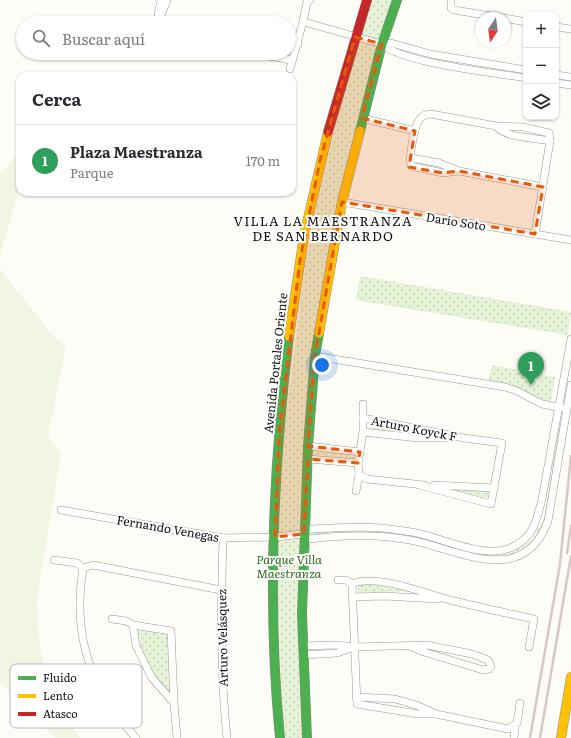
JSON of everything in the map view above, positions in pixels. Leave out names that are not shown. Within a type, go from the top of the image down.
[{"type":"street","points":[[158,16],[161,0]]},
{"type":"street","points":[[160,16],[167,0]]},
{"type":"street","name":"Avenida Portales Oriente","points":[[280,738],[273,615],[279,434],[289,339],[300,260],[320,160],[367,0]]},
{"type":"street","points":[[307,738],[302,614],[308,446],[315,356],[342,202],[362,118],[382,44],[397,0]]},
{"type":"street","points":[[451,0],[451,8],[475,13]]},
{"type":"street","points":[[296,49],[304,22],[307,1]]},
{"type":"street","points":[[511,19],[523,21]]},
{"type":"street","points":[[304,22],[382,44],[391,43],[430,54],[523,70]]},
{"type":"street","points":[[559,27],[571,29]]},
{"type":"street","points":[[382,44],[393,52],[425,61],[523,77]]},
{"type":"street","points":[[290,69],[291,60]]},
{"type":"street","points":[[559,75],[571,77]]},
{"type":"street","points":[[559,83],[571,85]]},
{"type":"street","points":[[535,234],[543,187],[550,141],[550,135],[546,131],[514,126],[496,126],[428,114],[419,120],[415,131],[410,164],[414,167],[443,173],[458,171],[543,187]]},
{"type":"street","points":[[362,118],[415,131]]},
{"type":"street","name":"Darío Soto","points":[[342,202],[571,240]]},
{"type":"street","points":[[304,534],[309,539],[357,537],[410,540],[482,560],[498,561],[522,553],[540,538],[548,521],[571,339]]},
{"type":"street","points":[[315,356],[505,387],[515,390],[542,404],[563,408]]},
{"type":"street","points":[[304,534],[309,529],[361,528],[422,534],[482,551],[502,550],[515,545],[524,539],[535,524],[563,408],[571,385]]},
{"type":"street","points":[[356,492],[359,475],[358,463],[362,432],[363,404]]},
{"type":"street","name":"Arturo Koyck F","points":[[363,418],[464,438],[502,443],[494,488]]},
{"type":"street","name":"Arturo Koyck F","points":[[362,432],[418,438],[464,438]]},
{"type":"street","points":[[308,446],[360,452]]},
{"type":"street","points":[[308,459],[358,463]]},
{"type":"street","points":[[359,475],[367,480],[419,485],[494,488],[491,504],[419,485]]},
{"type":"street","name":"Fernando Venegas","points":[[61,510],[223,538],[275,537],[304,534]]},
{"type":"street","name":"Arturo Velásquez","points":[[223,538],[221,590],[224,710],[227,738]]},
{"type":"street","points":[[54,560],[77,563],[83,568]]},
{"type":"street","points":[[83,568],[93,565],[221,590]]},
{"type":"street","points":[[83,568],[80,608],[82,635],[89,664]]},
{"type":"street","points":[[338,580],[346,580],[352,584]]},
{"type":"street","points":[[352,584],[360,581],[390,583],[450,600],[534,619],[529,647]]},
{"type":"street","points":[[352,584],[357,700]]},
{"type":"street","points":[[352,597],[384,596],[450,600]]},
{"type":"street","points":[[112,619],[126,621],[133,625],[171,631],[177,738]]},
{"type":"street","points":[[133,625],[136,646],[152,678],[174,703]]},
{"type":"street","points":[[303,650],[336,653],[354,647],[410,646],[434,646],[472,654],[488,660],[491,664],[490,668],[483,670],[421,651],[410,646]]},
{"type":"street","points":[[561,738],[571,677]]},
{"type":"street","points":[[357,700],[395,699],[416,705],[436,714]]},
{"type":"street","points":[[357,700],[418,714],[436,714],[508,728],[515,726]]},
{"type":"street","points":[[514,738],[520,703]]},
{"type":"street","points":[[127,728],[136,738]]},
{"type":"highlighted area","points":[[355,37],[382,44],[362,118],[415,131],[409,167],[443,173],[459,171],[543,187],[535,234],[342,202],[315,356],[308,446],[360,452],[358,463],[308,459],[304,534],[275,537],[279,434],[300,260],[320,160]]},
{"type":"green space","name":"Parque Villa Maestranza","points":[[371,0],[395,0],[364,95],[348,157],[325,272],[308,407],[306,738],[284,738],[276,571],[280,466],[306,259],[317,204],[341,102]]},
{"type":"green space","points":[[16,156],[17,196],[0,255],[0,175]]},
{"type":"green space","points":[[0,269],[49,331],[66,347],[48,436],[61,455],[37,596],[39,634],[44,664],[10,664],[10,692],[0,682]]},
{"type":"green space","points":[[360,276],[571,312],[568,335],[356,300]]},
{"type":"green space","points":[[492,365],[555,377],[551,401],[543,402],[505,384],[488,382]]},
{"type":"green space","points":[[560,421],[564,422],[547,519],[538,538],[510,556],[484,557],[408,537],[312,536],[311,533],[355,531],[387,532],[418,537],[485,554],[508,554],[532,540],[544,518]]},
{"type":"green space","points":[[371,423],[428,435],[370,431]]},
{"type":"green space","points":[[314,450],[355,453],[354,459],[313,455]]},
{"type":"green space","points":[[445,489],[489,491],[486,501]]},
{"type":"green space","points":[[358,583],[426,592],[358,592]]},
{"type":"green space","points":[[136,629],[167,635],[170,694],[148,664]]},
{"type":"green space","points":[[46,728],[73,728],[80,738],[56,738]]},
{"type":"railway","points":[[530,738],[560,564],[571,456]]},
{"type":"railway","points":[[567,553],[571,526]]},
{"type":"railway","points":[[540,738],[571,556]]},
{"type":"traffic: fast","points":[[360,131],[382,44],[397,0]]},
{"type":"traffic: fast","points":[[307,738],[302,614],[308,446],[315,356],[319,333]]},
{"type":"traffic: fast","points":[[280,738],[274,638],[274,537],[279,436],[289,336]]},
{"type":"traffic: slow","points":[[319,333],[342,202],[360,131]]},
{"type":"traffic: slow","points":[[289,336],[304,236],[328,132]]},
{"type":"traffic: slow","points":[[561,738],[571,677]]},
{"type":"traffic: jam","points":[[328,132],[367,0]]},
{"type":"place","name":"Plaza Maestranza","points":[[531,385]]},
{"type":"district","name":"VILLA LA MAESTRANZA DE SAN BERNARDO","points":[[323,228]]}]
